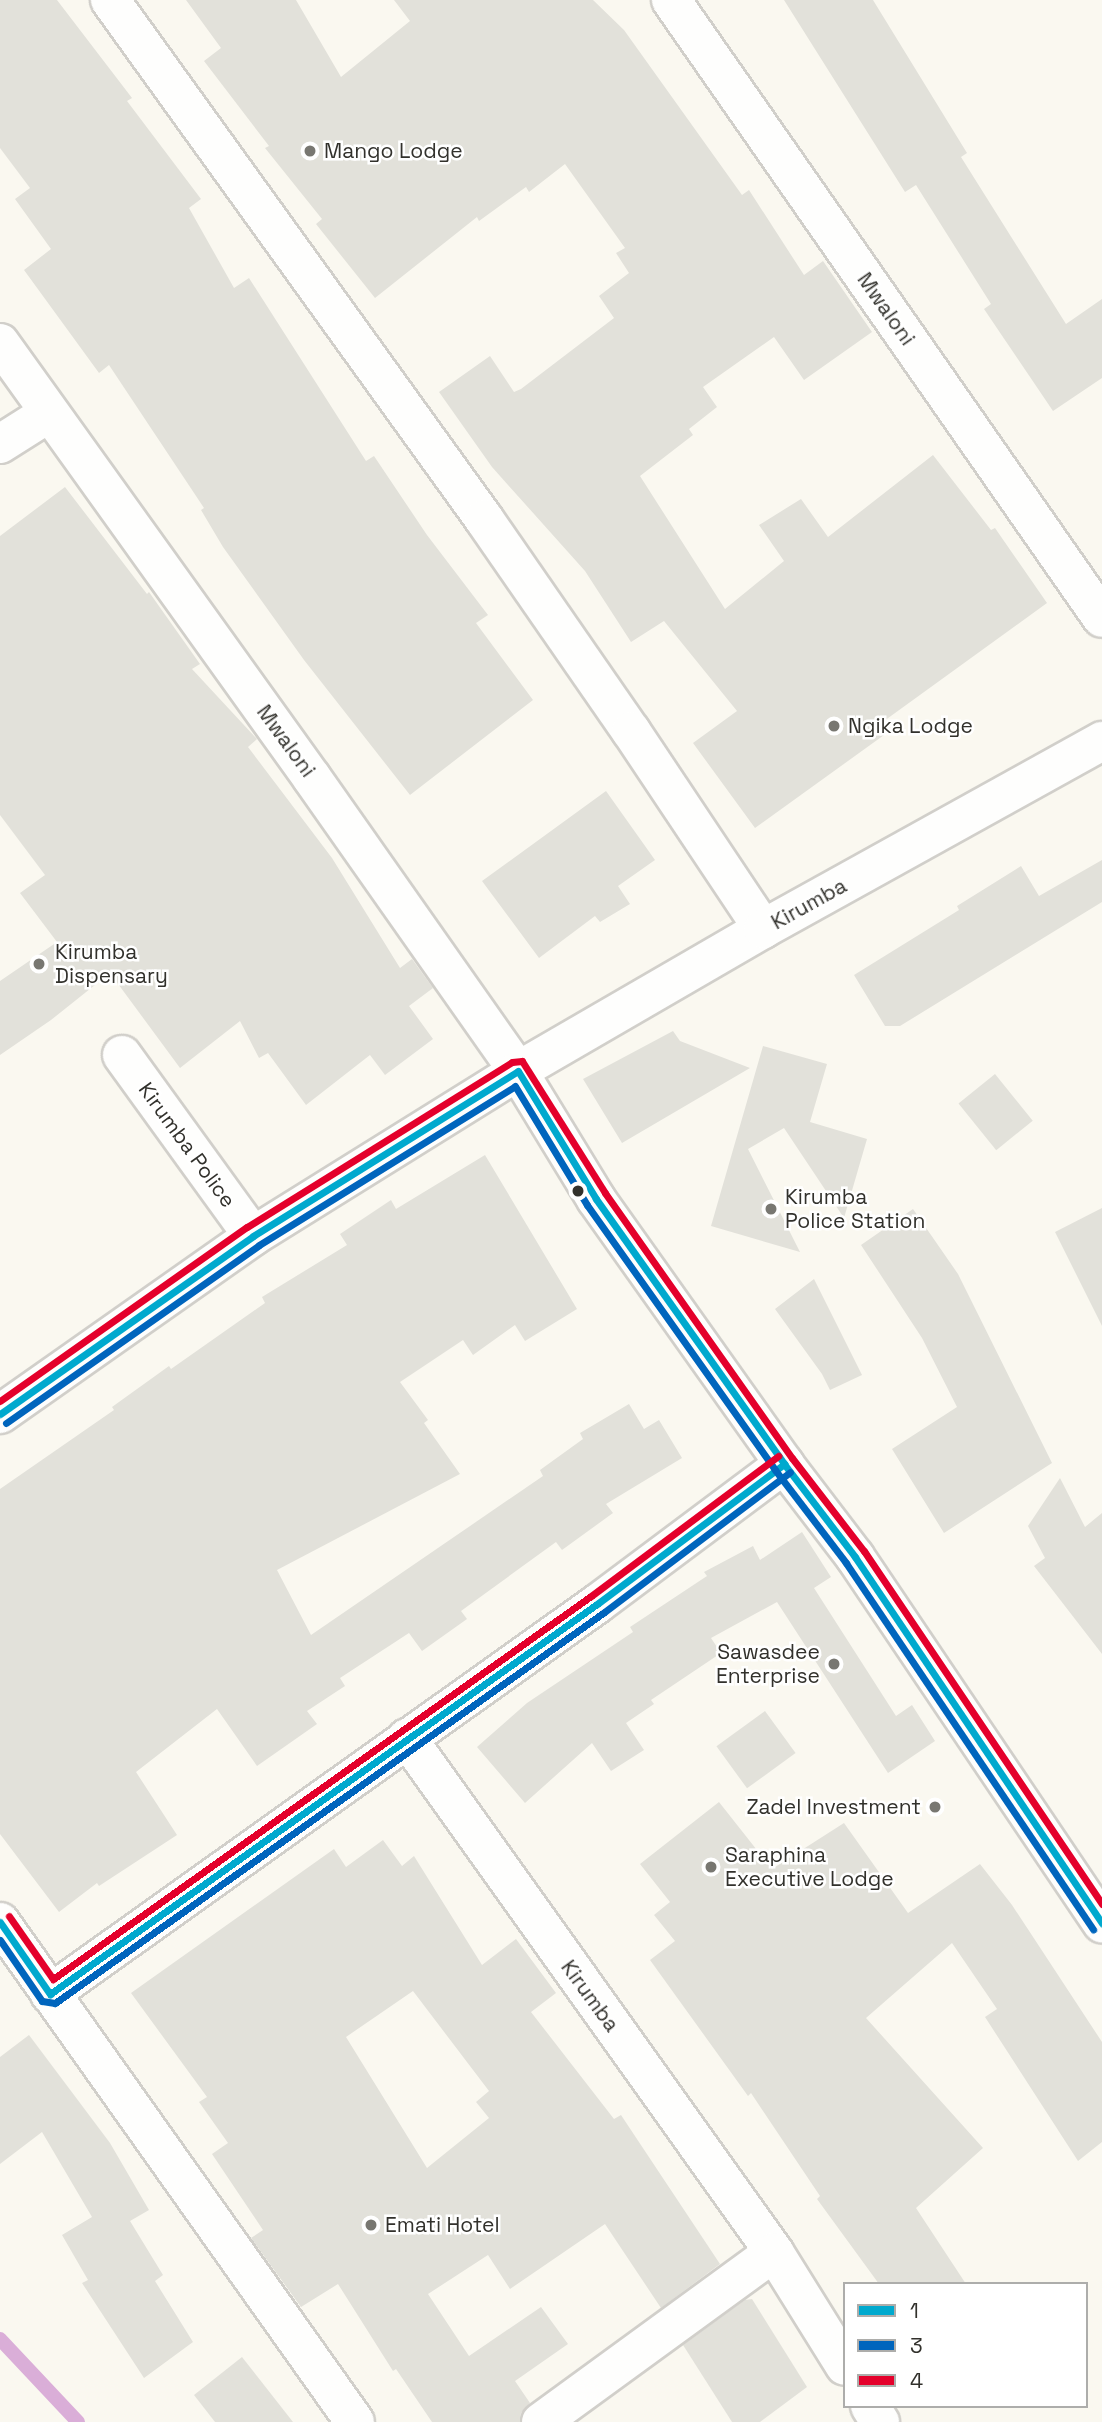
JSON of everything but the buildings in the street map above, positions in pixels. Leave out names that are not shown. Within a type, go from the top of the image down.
[{"type":"street","points":[[110,0],[476,508],[639,743],[763,929]]},
{"type":"street","name":"Mwaloni","points":[[671,0],[1102,618]]},
{"type":"street","name":"Mwaloni","points":[[0,343],[312,778],[517,1071]]},
{"type":"street","points":[[0,444],[49,413]]},
{"type":"street","name":"Kirumba","points":[[517,1071],[763,929],[1102,741]]},
{"type":"street","name":"Kirumba Police","points":[[122,1055],[253,1236]]},
{"type":"street","points":[[0,1414],[253,1236],[517,1071],[596,1199],[784,1464],[855,1557],[1102,1923]]},
{"type":"street","points":[[50,1994],[597,1604],[784,1464]]},
{"type":"street","name":"Kirumba","points":[[407,1738],[774,2252],[843,2363]]},
{"type":"street","points":[[0,1922],[355,2422]]},
{"type":"street","points":[[541,2422],[774,2252]]},
{"type":"waterway","points":[[0,2339],[78,2422]]},
{"type":"transit line","name":"4","points":[[0,1401],[247,1227],[512,1062],[522,1061],[605,1193],[792,1458],[864,1551],[1102,1904]]},
{"type":"transit line","name":"1","points":[[0,1414],[253,1236],[518,1071],[596,1199],[784,1464],[855,1557],[1102,1923]]},
{"type":"transit line","name":"3","points":[[6,1423],[259,1245],[515,1086],[587,1205],[775,1470],[846,1563],[1093,1929]]},
{"type":"transit line","name":"4","points":[[9,1916],[53,1979],[591,1596],[778,1456]]},
{"type":"transit line","name":"1","points":[[0,1922],[50,1994],[597,1604],[784,1464]]},
{"type":"transit line","name":"3","points":[[0,1940],[42,2001],[55,2003],[603,1613],[790,1472]]},
{"type":"place","name":"Mango Lodge","points":[[310,151]]},
{"type":"place","name":"Ngika Lodge","points":[[834,726]]},
{"type":"place","name":"Kirumba Dispensary","points":[[39,964]]},
{"type":"place","name":"Kirumba Police Station","points":[[771,1209]]},
{"type":"place","name":"Sawasdee Enterprise","points":[[834,1664]]},
{"type":"place","name":"Zadel Investment","points":[[935,1807]]},
{"type":"place","name":"Saraphina Executive Lodge","points":[[711,1867]]},
{"type":"place","name":"Emati Hotel","points":[[371,2225]]}]
